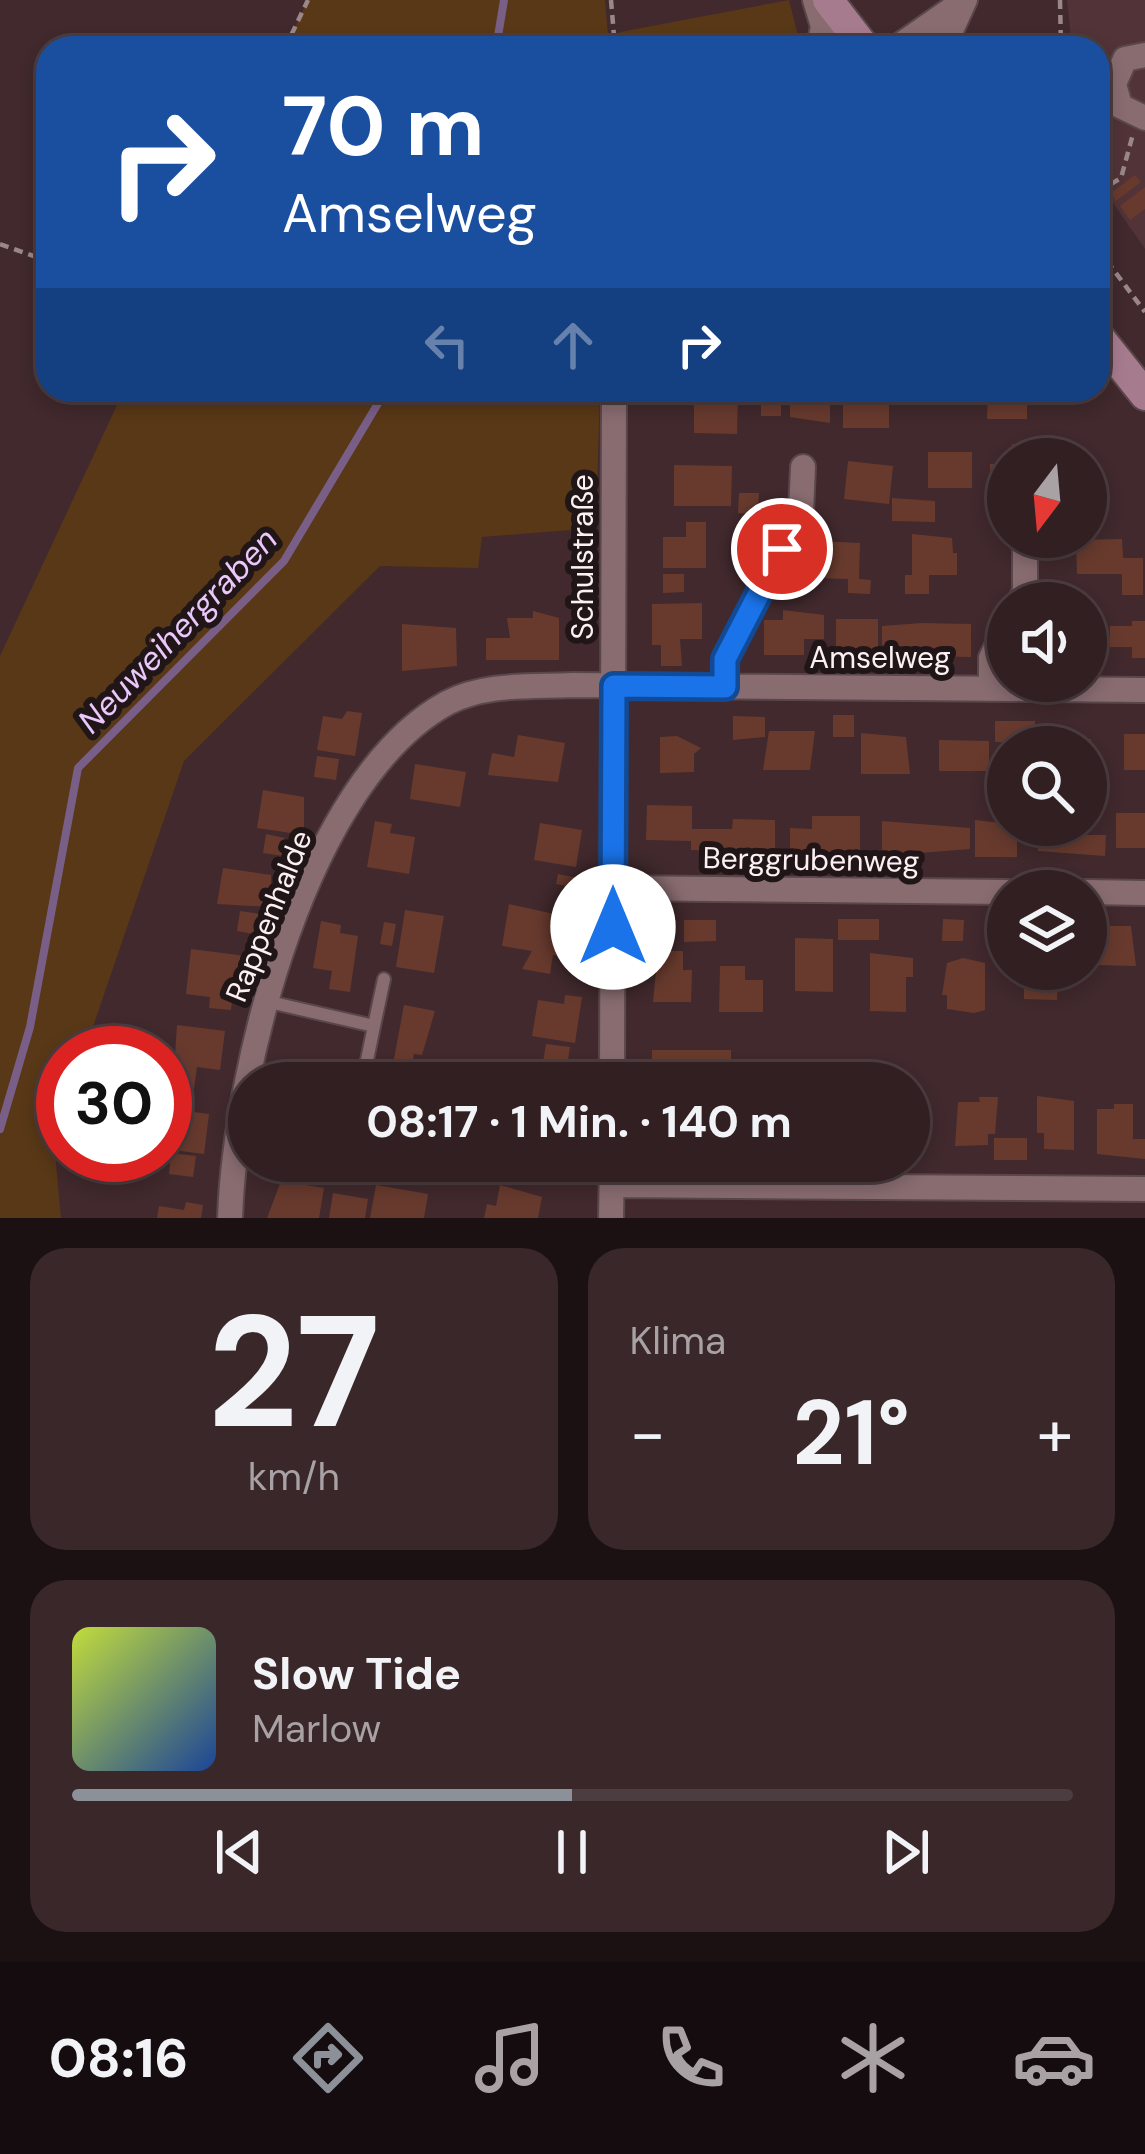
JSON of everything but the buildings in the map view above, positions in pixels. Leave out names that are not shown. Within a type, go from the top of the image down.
[{"type":"main road","points":[[828,0],[856,36]]},
{"type":"main road","points":[[1110,351],[1145,395]]},
{"type":"street","points":[[815,0],[824,26],[822,36]]},
{"type":"street","points":[[913,36],[965,0]]},
{"type":"street","points":[[949,36],[965,0]]},
{"type":"street","points":[[1141,118],[1120,106],[1114,74],[1124,59],[1145,55]]},
{"type":"street","name":"Schulstraße","points":[[612,1062],[614,402]]},
{"type":"street","points":[[725,687],[725,659],[801,512],[803,467]]},
{"type":"street","name":"Amselweg","points":[[614,686],[987,688]]},
{"type":"street","name":"Rappenhalde","points":[[230,1218],[236,1125],[264,1001],[321,858],[381,762],[408,731],[446,704],[485,689],[614,686]]},
{"type":"street","name":"Amselweg","points":[[1107,690],[1145,690]]},
{"type":"street","name":"Berggrubenweg","points":[[613,888],[987,892]]},
{"type":"street","points":[[1107,892],[1145,893]]},
{"type":"street","points":[[611,1218],[612,1182]]},
{"type":"street","points":[[912,1182],[1145,1189]]},
{"type":"lane","points":[[367,1062],[384,979]]},
{"type":"lane","points":[[264,1001],[374,1026]]},
{"type":"path","points":[[291,36],[308,0]]},
{"type":"path","points":[[611,0],[615,36]]},
{"type":"path","points":[[1060,0],[1061,36]]},
{"type":"path","points":[[1110,185],[1121,178],[1141,118]]},
{"type":"path","points":[[0,244],[36,257]]},
{"type":"path","points":[[1110,264],[1145,312]]},
{"type":"shaded area","points":[[308,0],[605,0],[608,36],[291,36]]},
{"type":"shaded area","points":[[789,0],[798,36],[621,36],[620,32]]},
{"type":"shaded area","points":[[1067,0],[1145,0],[1145,249],[1110,198],[1110,36],[1071,36]]},
{"type":"shaded area","points":[[118,402],[600,402],[596,528],[482,537],[478,568],[380,566],[184,761],[93,1026],[36,1026],[36,1182],[58,1182],[61,1218],[0,1218],[0,656]]},
{"type":"waterway","name":"Neuweihergraben","points":[[498,36],[504,0]]},
{"type":"waterway","name":"Neuweihergraben","points":[[0,1129],[30,1027],[78,768],[284,561],[379,402]]},
{"type":"route","points":[[613,927],[614,686],[725,687],[725,659],[782,549]]}]
